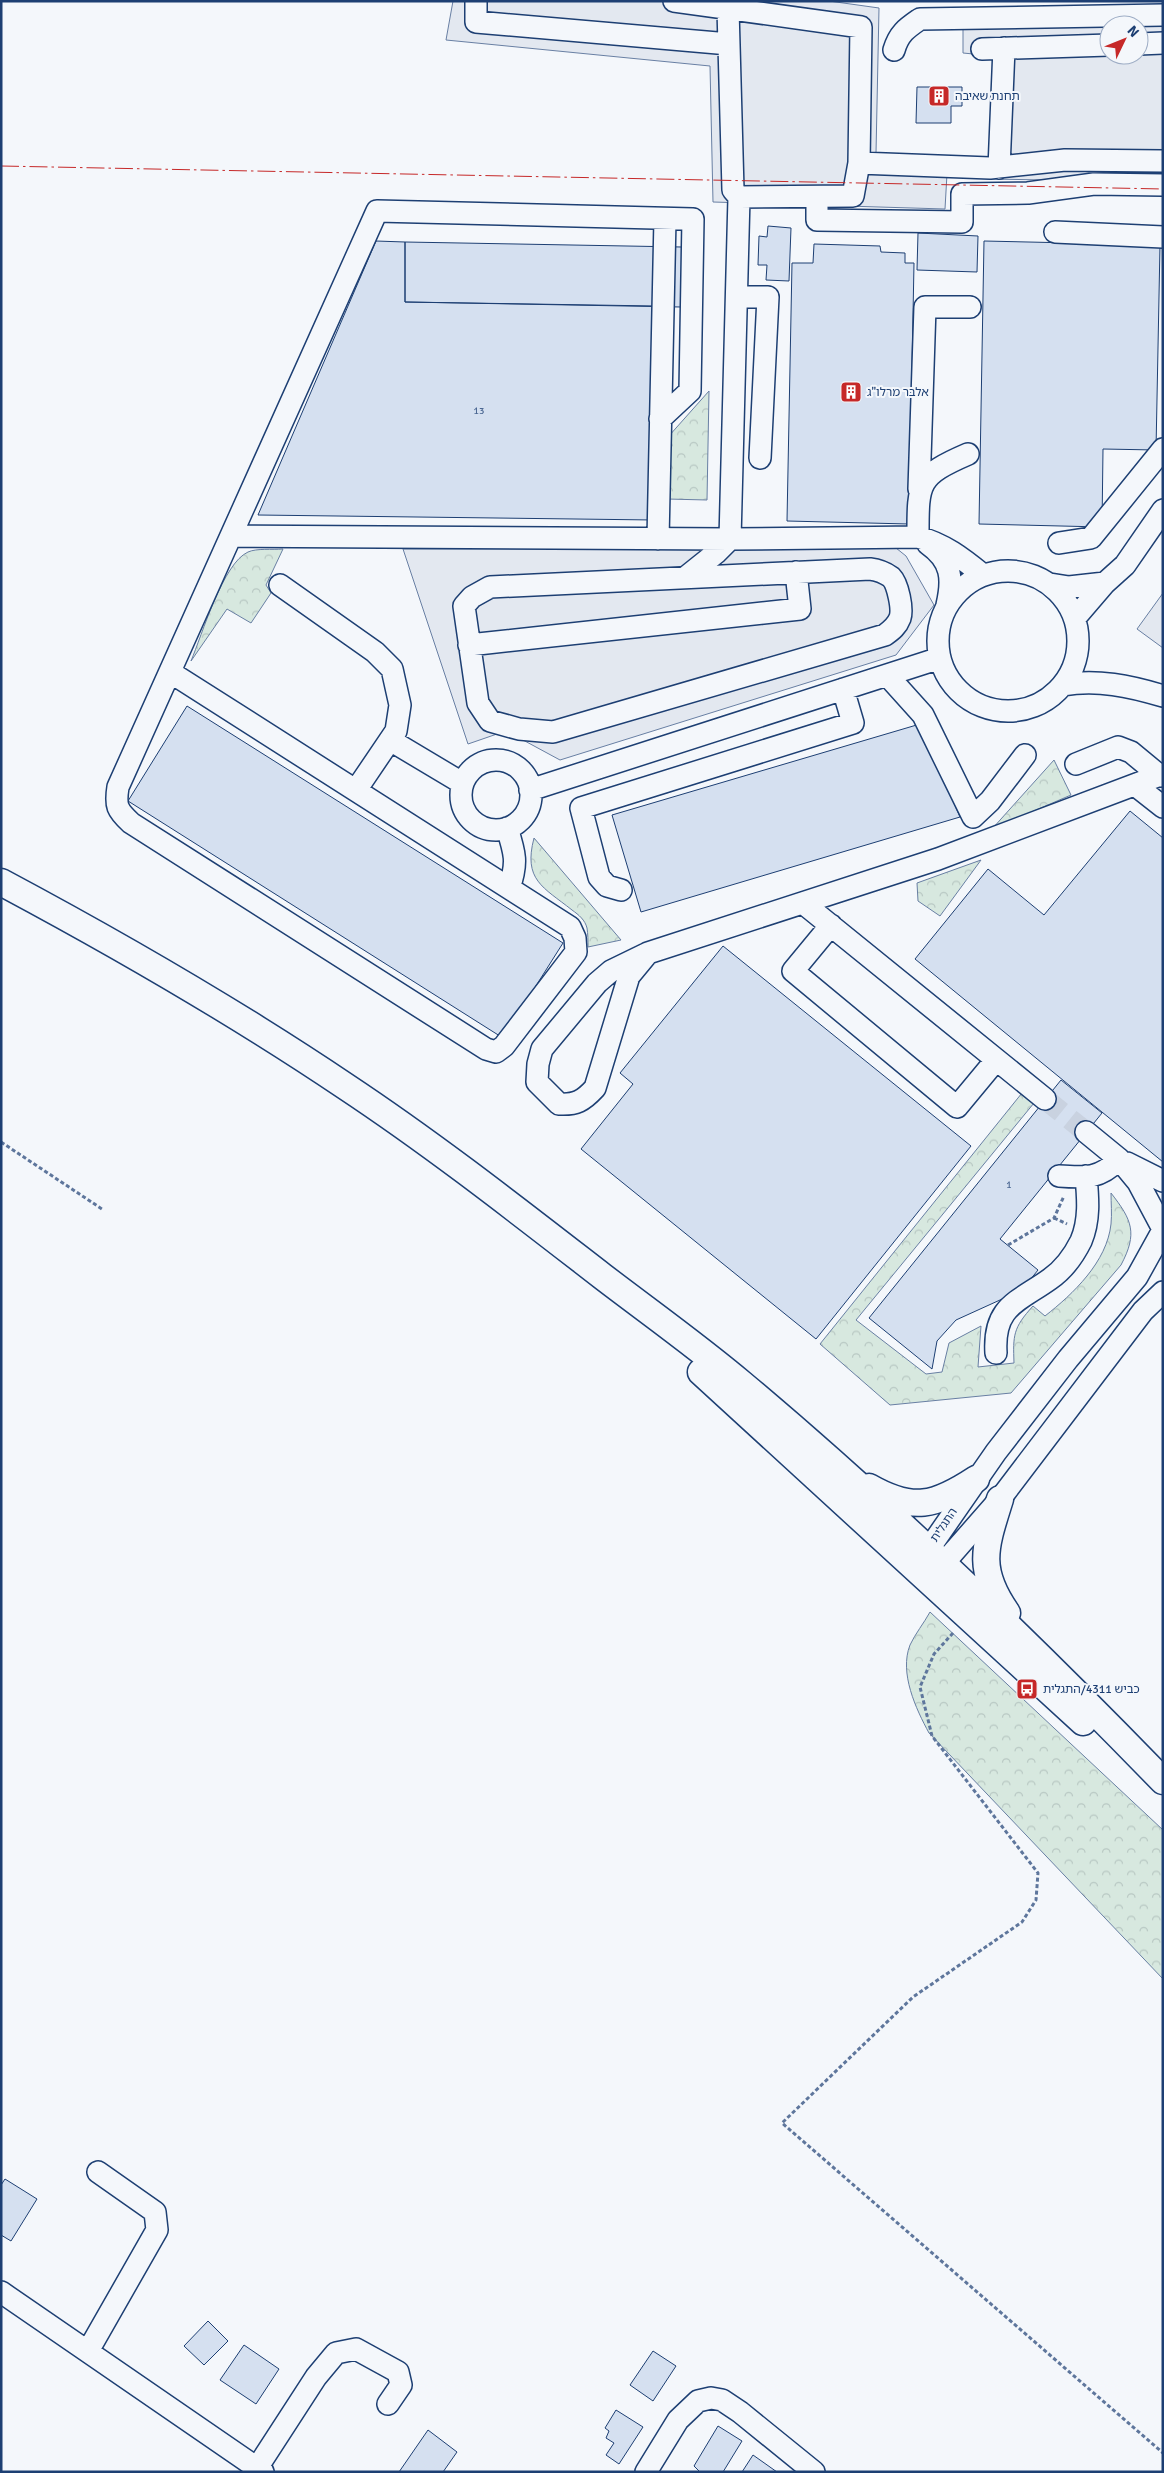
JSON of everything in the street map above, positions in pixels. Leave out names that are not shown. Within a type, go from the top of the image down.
[{"type":"main road","points":[[1,882],[165,974],[305,1060],[390,1117],[498,1196],[740,1382],[845,1474],[931,1563],[968,1617],[1163,1794]]},
{"type":"main road","points":[[498,1196],[698,1369],[1027,1642],[1163,1781]]},
{"type":"main road","points":[[845,1474],[884,1496],[899,1501],[919,1504],[941,1500],[976,1479]]},
{"type":"main road","points":[[1000,1499],[986,1548],[986,1571],[992,1589],[1027,1642]]},
{"type":"street","points":[[476,1],[476,22],[729,44]]},
{"type":"street","points":[[674,1],[861,27],[859,164],[853,196],[740,197],[733,190],[728,9]]},
{"type":"street","points":[[894,50],[897,39],[904,29],[920,18],[1163,15]]},
{"type":"street","points":[[1149,44],[1163,43]]},
{"type":"street","points":[[982,49],[1099,45]]},
{"type":"street","points":[[999,168],[1004,48]]},
{"type":"street","points":[[859,164],[999,168],[1073,160],[1163,162]]},
{"type":"street","points":[[817,197],[817,220],[962,222],[962,194],[1028,193],[1094,184],[1163,185]]},
{"type":"street","points":[[686,577],[716,554],[730,539],[740,197]]},
{"type":"street","points":[[170,672],[570,927],[576,938],[576,952],[504,1046],[496,1052],[486,1049],[131,823],[119,812],[116,800],[118,787],[377,212],[693,220],[690,391],[660,419]]},
{"type":"street","points":[[658,539],[665,219]]},
{"type":"street","points":[[1055,232],[1163,237]]},
{"type":"street","points":[[736,297],[768,297],[760,458]]},
{"type":"street","points":[[918,537],[925,307],[970,307]]},
{"type":"street","points":[[1059,543],[1091,538],[1163,449]]},
{"type":"street","points":[[920,489],[928,476],[944,465],[968,454]]},
{"type":"street","points":[[1075,618],[1105,583],[1125,565],[1163,510]]},
{"type":"street","points":[[231,536],[658,539],[918,537],[934,541],[954,552],[982,575]]},
{"type":"street","points":[[918,537],[936,550],[947,565],[952,582],[947,605],[940,624],[938,643],[940,658],[951,683],[967,698],[986,708],[1007,712],[1028,708],[1048,699],[1063,685],[1073,670],[1078,653],[1079,635],[1075,618],[1065,599],[1050,584],[1029,573],[1006,570],[982,575],[962,587],[947,605]]},
{"type":"street","points":[[870,568],[882,571],[893,578],[897,589],[901,616],[895,628],[884,635],[553,732],[518,729],[490,721],[478,703],[464,606],[472,597],[490,587],[796,572],[870,568]]},
{"type":"street","points":[[469,645],[800,609],[796,572]]},
{"type":"street","points":[[1050,584],[1069,587],[1105,583]]},
{"type":"street","points":[[280,585],[375,652],[392,668],[400,705],[396,731],[356,790]]},
{"type":"street","points":[[1078,653],[1112,684]]},
{"type":"street","points":[[530,790],[940,658]]},
{"type":"street","points":[[887,675],[924,715],[973,817],[990,801],[1025,756]]},
{"type":"street","points":[[1063,685],[1080,682],[1112,684],[1163,696]]},
{"type":"street","points":[[621,890],[607,886],[599,877],[581,808],[854,723],[843,689]]},
{"type":"street","points":[[390,740],[462,783]]},
{"type":"street","points":[[1076,764],[1108,749],[1118,747],[1131,752],[1161,775]]},
{"type":"street","points":[[489,760],[502,760],[513,764],[522,772],[530,790],[530,805],[525,815],[517,823],[507,828],[485,828],[471,819],[462,805],[462,783],[468,772],[478,764],[489,760]]},
{"type":"street","points":[[648,953],[629,976],[595,1088],[587,1097],[574,1105],[559,1104],[537,1082],[538,1064],[542,1050],[597,983],[611,971],[648,953],[938,859],[1161,775]]},
{"type":"street","points":[[1134,785],[1163,807]]},
{"type":"street","points":[[507,828],[515,852],[515,871],[509,888]]},
{"type":"street","points":[[803,903],[1045,1099]]},
{"type":"street","points":[[831,925],[793,971],[957,1107],[996,1060]]},
{"type":"street","points":[[1086,1132],[1120,1159],[1163,1181]]},
{"type":"street","points":[[996,1353],[995,1335],[1000,1320],[1008,1308],[1018,1299],[1051,1279],[1068,1262],[1081,1240],[1088,1206],[1072,1177],[1107,1172],[1120,1159]]},
{"type":"street","points":[[1120,1159],[1138,1182],[1163,1230]]},
{"type":"street","name":"התגלית","points":[[931,1563],[976,1479],[1068,1359],[1137,1277],[1163,1230]]},
{"type":"street","name":"התגלית","points":[[931,1563],[1000,1499],[1143,1310],[1163,1292]]},
{"type":"street","points":[[88,2351],[157,2230],[155,2212],[98,2172]]},
{"type":"street","points":[[1,2292],[260,2470],[316,2377],[336,2352],[356,2350],[398,2372],[401,2385],[388,2404]]},
{"type":"street","points":[[646,2472],[678,2420],[698,2401],[711,2398],[722,2400],[734,2408],[814,2472]]},
{"type":"path","points":[[1,1142],[102,1209]]},
{"type":"path","points":[[1008,1246],[1054,1218],[1072,1177]]},
{"type":"path","points":[[968,1617],[934,1654],[920,1687],[932,1736],[1038,1873],[1036,1900],[1022,1922],[913,1997],[782,2123],[1163,2453]]},
{"type":"green space","points":[[709,391],[707,500],[667,499],[668,437]]},
{"type":"green space","points":[[283,549],[266,585],[271,593],[251,623],[227,609],[191,661],[222,584],[239,559],[252,551]]},
{"type":"green space","points":[[1054,760],[1071,795],[992,829]]},
{"type":"green space","points":[[534,838],[621,940],[588,947],[587,928],[583,920],[544,888],[534,873],[531,864],[531,852]]},
{"type":"green space","points":[[981,860],[940,916],[918,901],[917,883]]},
{"type":"green space","points":[[1022,1093],[1034,1103],[856,1320],[926,1374],[942,1372],[949,1343],[981,1326],[978,1367],[1014,1363],[1014,1338],[1021,1320],[1033,1306],[1045,1316],[1067,1298],[1096,1264],[1108,1238],[1111,1220],[1111,1193],[1124,1211],[1130,1227],[1130,1244],[1126,1254],[1121,1265],[1011,1393],[890,1405],[820,1344]]},
{"type":"green space","points":[[930,1612],[1163,1830],[1163,1979],[929,1733],[914,1702],[906,1667],[910,1645]]},
{"type":"shaded area","points":[[453,1],[829,1],[879,8],[876,153],[948,156],[945,209],[713,202],[710,66],[446,40]]},
{"type":"shaded area","points":[[1149,21],[1163,21],[1163,174],[1107,172],[1047,180],[989,179],[994,56],[963,53],[963,24],[1099,22],[1099,65],[1149,65]]},
{"type":"shaded area","points":[[896,548],[906,556],[934,605],[896,655],[560,760],[523,740],[497,734],[468,744],[403,549]]},
{"type":"shaded area","points":[[1163,593],[1163,648],[1137,629]]},
{"type":"building","name":"תחנת שאיבה","points":[[917,87],[962,87],[962,106],[951,106],[951,123],[916,123]]},
{"type":"building","points":[[768,226],[791,228],[789,281],[766,280],[767,265],[758,265],[759,236],[767,237]]},
{"type":"building","points":[[918,233],[978,236],[977,272],[917,270]]},
{"type":"building","points":[[376,241],[405,242],[405,302],[656,306],[654,520],[258,515]]},
{"type":"building","points":[[984,241],[1160,245],[1156,450],[1103,449],[1102,527],[979,524]]},
{"type":"building","points":[[405,242],[682,247],[681,307],[405,302]]},
{"type":"building","name":"אלבר מרלו\"ג","points":[[814,244],[880,246],[881,252],[905,253],[905,263],[914,263],[909,524],[787,521],[792,263],[813,263]]},
{"type":"building","points":[[187,706],[563,943],[503,1038],[128,801]]},
{"type":"building","points":[[920,724],[960,817],[641,912],[612,815]]},
{"type":"building","points":[[1130,811],[1163,838],[1163,1162],[915,959],[988,869],[1044,915]]},
{"type":"building","points":[[723,946],[971,1146],[816,1339],[581,1149],[633,1084],[620,1073]]},
{"type":"building","points":[[1061,1080],[1102,1113],[1000,1239],[1038,1270],[1022,1290],[956,1320],[937,1341],[932,1369],[869,1318]]},
{"type":"building","points":[[5,2179],[37,2199],[11,2241],[1,2235],[1,2185]]},
{"type":"building","points":[[208,2321],[228,2341],[204,2365],[184,2346]]},
{"type":"building","points":[[244,2345],[279,2369],[256,2404],[220,2380]]},
{"type":"building","points":[[653,2351],[676,2366],[653,2401],[630,2385]]},
{"type":"building","points":[[616,2410],[643,2427],[619,2464],[606,2455],[614,2443],[606,2438],[609,2431],[605,2428]]},
{"type":"building","points":[[718,2426],[742,2441],[723,2472],[700,2472],[694,2466]]},
{"type":"building","points":[[428,2430],[457,2452],[443,2472],[399,2472]]},
{"type":"building","points":[[753,2455],[777,2472],[742,2472]]},
{"type":"tunnel","points":[[1045,1099],[1086,1132]]},
{"type":"power","points":[[1,166],[1163,189]]},
{"type":"place","name":"תחנת שאיבה","points":[[939,96]]},
{"type":"place","name":"אלבר מרלו\"ג","points":[[851,392]]},
{"type":"place","name":"כביש 4311/התגלית","points":[[1027,1689]]}]
